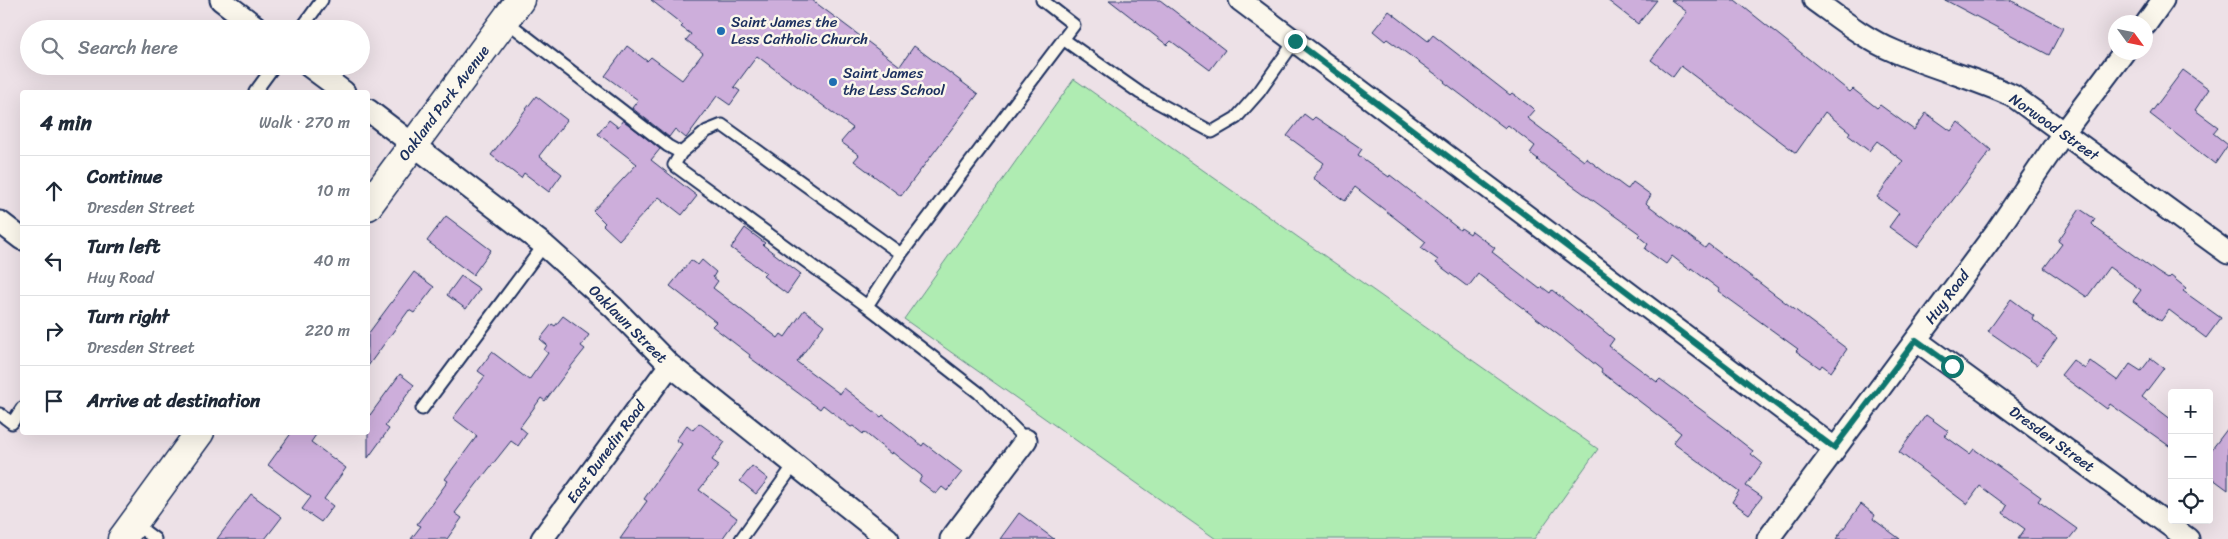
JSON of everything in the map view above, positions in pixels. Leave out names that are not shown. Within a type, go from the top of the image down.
[{"type":"main road","name":"Oakland Park Avenue","points":[[370,203],[513,10]]},
{"type":"main road","points":[[137,534],[198,435]]},
{"type":"street","points":[[221,0],[247,20]]},
{"type":"street","points":[[1240,0],[1834,448]]},
{"type":"street","name":"Norwood Street","points":[[1814,0],[1853,29],[1892,51],[1989,85],[2013,96],[2228,253]]},
{"type":"street","points":[[2152,15],[2163,0]]},
{"type":"street","name":"Huy Road","points":[[1768,539],[1996,232],[2064,132],[2118,60]]},
{"type":"street","points":[[321,75],[341,90]]},
{"type":"street","name":"Oaklawn Street","points":[[370,112],[544,245],[613,306],[670,365],[888,539]]},
{"type":"street","points":[[0,222],[20,237]]},
{"type":"street","name":"Dresden Street","points":[[1916,340],[2188,539]]},
{"type":"street","name":"East Dunedin Road","points":[[542,539],[670,365]]},
{"type":"street","points":[[951,539],[1026,440]]},
{"type":"lane","points":[[308,20],[322,0]]},
{"type":"lane","points":[[866,306],[901,254],[1074,25],[1042,0]]},
{"type":"lane","points":[[513,10],[668,146],[681,153]]},
{"type":"lane","points":[[1063,39],[1140,93],[1212,132],[1236,118],[1260,92],[1295,41]]},
{"type":"lane","points":[[256,90],[267,75]]},
{"type":"lane","points":[[901,254],[722,125],[707,131],[681,153],[674,165],[866,306],[979,394],[1026,440]]},
{"type":"lane","points":[[422,409],[544,245]]},
{"type":"lane","points":[[0,414],[12,423],[20,411]]},
{"type":"lane","points":[[740,539],[794,465]]},
{"type":"green space","points":[[1074,79],[1598,449],[1534,539],[1216,539],[904,319]]},
{"type":"building","points":[[651,0],[812,0],[900,66],[914,46],[978,94],[901,196],[854,161],[859,155],[841,142],[853,128],[757,56],[734,87],[740,91],[730,105],[717,96],[686,138],[675,129],[669,137],[632,108],[638,100],[605,76],[627,46],[647,61],[651,57],[682,80],[703,53],[686,40],[691,34],[681,27],[683,25]]},
{"type":"building","points":[[1109,0],[1160,0],[1225,50],[1210,70],[1171,41],[1167,45]]},
{"type":"building","points":[[1607,0],[1657,0],[1638,24]]},
{"type":"building","points":[[1671,0],[1735,0],[1850,92],[1853,89],[1877,108],[1880,105],[1914,130],[1926,113],[1951,131],[1958,122],[1991,150],[1917,247],[1889,227],[1899,213],[1877,197],[1903,161],[1877,141],[1869,151],[1848,135],[1850,132],[1825,112],[1796,153],[1681,66],[1673,77],[1651,60],[1687,12]]},
{"type":"building","points":[[1945,0],[2010,0],[2063,28],[2049,55]]},
{"type":"building","points":[[1389,11],[1428,41],[1433,35],[1510,95],[1512,93],[1531,107],[1534,110],[1527,118],[1584,161],[1586,158],[1626,188],[1628,189],[1633,182],[1651,195],[1646,203],[1648,205],[1705,248],[1708,244],[1847,349],[1831,372],[1822,365],[1820,368],[1796,351],[1798,349],[1718,291],[1719,289],[1691,268],[1690,270],[1672,256],[1666,264],[1645,249],[1648,244],[1638,236],[1640,234],[1537,160],[1530,153],[1535,146],[1508,125],[1505,128],[1387,39],[1385,41],[1373,31]]},
{"type":"building","points":[[2183,70],[2209,89],[2195,110],[2218,127],[2213,133],[2228,145],[2215,164],[2150,114]]},
{"type":"building","points":[[536,96],[567,120],[539,156],[562,174],[549,192],[524,173],[521,178],[491,155]]},
{"type":"building","points":[[1304,114],[1312,120],[1315,117],[1362,149],[1358,155],[1389,177],[1390,175],[1460,230],[1461,228],[1470,234],[1472,231],[1495,248],[1492,252],[1540,289],[1542,287],[1550,293],[1552,290],[1614,339],[1609,346],[1657,382],[1660,379],[1731,432],[1753,451],[1751,454],[1762,463],[1746,486],[1762,497],[1749,514],[1732,502],[1739,491],[1673,443],[1681,433],[1601,372],[1602,370],[1565,340],[1478,274],[1468,287],[1436,263],[1438,260],[1421,248],[1426,242],[1355,187],[1345,201],[1313,178],[1324,163],[1287,136]]},
{"type":"building","points":[[609,120],[618,127],[623,120],[660,149],[651,160],[697,196],[682,215],[659,197],[619,240],[603,225],[605,223],[593,211],[637,164],[598,134]]},
{"type":"building","points":[[2080,209],[2095,219],[2092,224],[2097,229],[2168,279],[2171,276],[2186,288],[2183,291],[2221,318],[2206,338],[2169,310],[2161,321],[2133,301],[2141,290],[2109,267],[2087,297],[2044,268],[2062,244],[2058,241]]},
{"type":"building","points":[[446,216],[491,250],[473,275],[427,241]]},
{"type":"building","points":[[745,228],[765,243],[763,245],[801,274],[787,294],[763,276],[766,273],[731,248]]},
{"type":"building","points":[[691,260],[698,265],[702,260],[716,272],[713,277],[718,281],[713,288],[778,338],[781,334],[785,337],[804,310],[824,325],[797,362],[840,394],[844,388],[881,417],[883,415],[922,446],[924,443],[962,472],[947,491],[942,487],[936,494],[919,481],[922,476],[892,452],[891,454],[864,432],[863,434],[853,426],[851,427],[823,405],[820,409],[749,357],[750,355],[712,326],[716,322],[670,286]]},
{"type":"building","points":[[414,272],[434,287],[414,313],[409,310],[370,363],[370,331]]},
{"type":"building","points":[[461,276],[480,289],[466,309],[447,295]]},
{"type":"building","points":[[2011,299],[2034,316],[2032,319],[2057,338],[2037,365],[1988,331]]},
{"type":"building","points":[[563,316],[589,335],[581,346],[585,349],[545,401],[541,398],[520,427],[527,433],[518,446],[511,441],[455,513],[462,518],[447,539],[411,539],[421,526],[417,524],[448,481],[445,479],[477,436],[453,418],[485,376],[478,371],[492,352],[529,380],[548,353],[544,350],[547,345],[540,339],[552,324],[555,326]]},
{"type":"building","points":[[2151,358],[2164,368],[2142,397],[2168,417],[2168,445],[2110,404],[2107,409],[2061,375],[2073,360],[2085,369],[2090,361],[2118,381],[2130,364],[2141,371]]},
{"type":"building","points":[[400,374],[414,385],[385,426],[389,429],[368,458],[370,415]]},
{"type":"building","points":[[1926,415],[1948,431],[1945,436],[1970,454],[1974,449],[2041,497],[2038,501],[2077,529],[2069,539],[2018,539],[2025,529],[2003,513],[2007,506],[1980,486],[1967,504],[1899,452]]},
{"type":"building","points":[[699,423],[725,442],[712,460],[719,465],[699,490],[737,518],[722,539],[620,539],[647,501],[644,499],[682,444],[676,440],[687,425],[693,430]]},
{"type":"building","points":[[2228,428],[2228,490],[2213,479],[2213,448]]},
{"type":"building","points":[[290,435],[316,435],[311,442],[346,468],[324,499],[333,506],[321,522],[302,509],[311,497],[268,465]]},
{"type":"building","points":[[752,466],[768,479],[756,494],[740,481]]},
{"type":"building","points":[[251,494],[282,517],[265,539],[217,539]]},
{"type":"building","points":[[1861,504],[1875,515],[1873,519],[1900,539],[1836,539]]},
{"type":"building","points":[[1019,513],[1054,539],[1000,539]]},
{"type":"place","name":"Saint James the Less Catholic Church","points":[[721,31]]},
{"type":"place","name":"Saint James the Less School","points":[[833,82]]},
{"type":"route","points":[[1295,41],[1834,448],[1916,340],[1952,366]]}]
